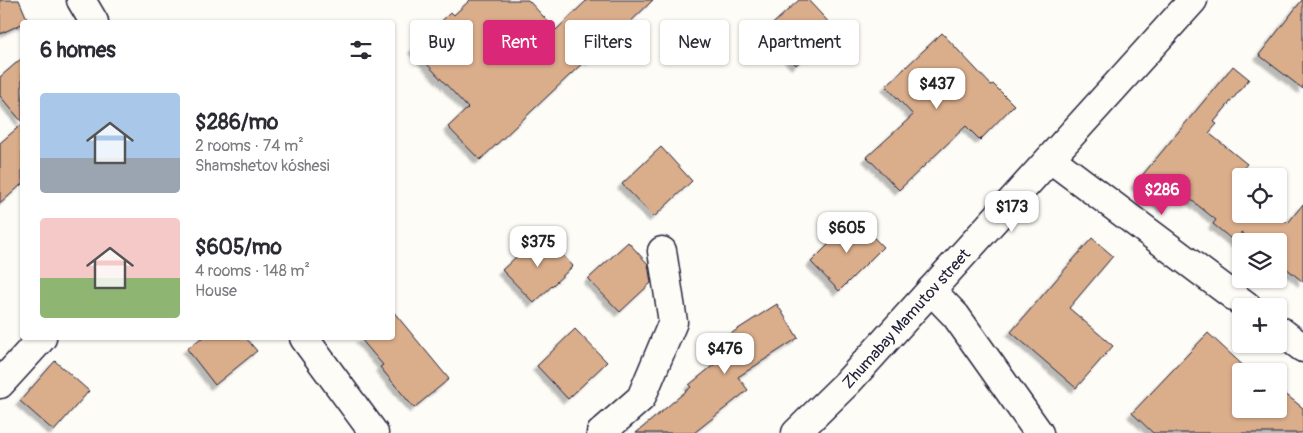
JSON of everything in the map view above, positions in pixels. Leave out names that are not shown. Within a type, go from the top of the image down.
[{"type":"street","points":[[82,0],[93,20]]},
{"type":"street","name":"Zhumabay Mamutov street","points":[[796,433],[848,382],[1052,159],[1193,0]]},
{"type":"street","points":[[1052,159],[1236,298]]},
{"type":"street","points":[[601,433],[641,398],[673,322],[662,251]]},
{"type":"street","points":[[931,290],[956,316],[1039,433]]},
{"type":"street","points":[[1287,336],[1303,348]]},
{"type":"street","points":[[0,384],[40,340]]},
{"type":"street","points":[[305,340],[374,433]]},
{"type":"building","points":[[0,0],[19,0],[28,20],[20,20],[20,25],[0,34]]},
{"type":"building","points":[[470,0],[528,0],[547,20],[483,20],[483,65],[555,65],[555,29],[565,21],[565,65],[581,65],[480,160],[448,127],[468,108],[428,65],[473,65],[473,20],[443,20],[451,12],[454,15]]},
{"type":"building","points":[[587,0],[653,0],[632,20],[566,20]]},
{"type":"building","points":[[799,0],[808,0],[827,20],[777,20]]},
{"type":"building","points":[[1303,0],[1303,89],[1259,55]]},
{"type":"building","points":[[942,33],[991,85],[993,84],[1014,105],[980,140],[966,126],[899,190],[867,157],[913,115],[886,86]]},
{"type":"building","points":[[20,60],[20,120],[0,96],[0,77]]},
{"type":"building","points":[[1233,66],[1249,79],[1214,122],[1217,124],[1209,133],[1247,164],[1244,168],[1232,168],[1232,223],[1288,223],[1303,204],[1303,282],[1287,269],[1287,233],[1232,233],[1232,240],[1213,224],[1216,220],[1179,190],[1164,208],[1135,184]]},
{"type":"building","points":[[20,126],[20,186],[0,204],[0,143]]},
{"type":"building","points":[[661,147],[692,181],[654,217],[622,184]]},
{"type":"building","points":[[855,218],[883,247],[839,291],[811,262]]},
{"type":"building","points":[[542,233],[573,266],[534,303],[502,270]]},
{"type":"building","points":[[1092,238],[1113,256],[1069,308],[1113,346],[1076,388],[1011,332]]},
{"type":"building","points":[[628,242],[648,264],[651,283],[620,312],[588,279]]},
{"type":"building","points":[[777,304],[798,338],[738,377],[748,390],[694,433],[636,433],[691,387],[689,385],[732,350],[724,338]]},
{"type":"building","points":[[395,314],[449,379],[414,408],[380,367],[383,365],[362,340],[395,340]]},
{"type":"building","points":[[575,329],[607,362],[568,399],[537,366]]},
{"type":"building","points":[[1208,333],[1240,363],[1232,363],[1232,418],[1287,418],[1287,395],[1303,408],[1303,433],[1153,433],[1132,413]]},
{"type":"building","points":[[198,340],[248,340],[257,351],[215,385],[187,349]]},
{"type":"building","points":[[55,361],[89,391],[54,431],[20,401]]}]
